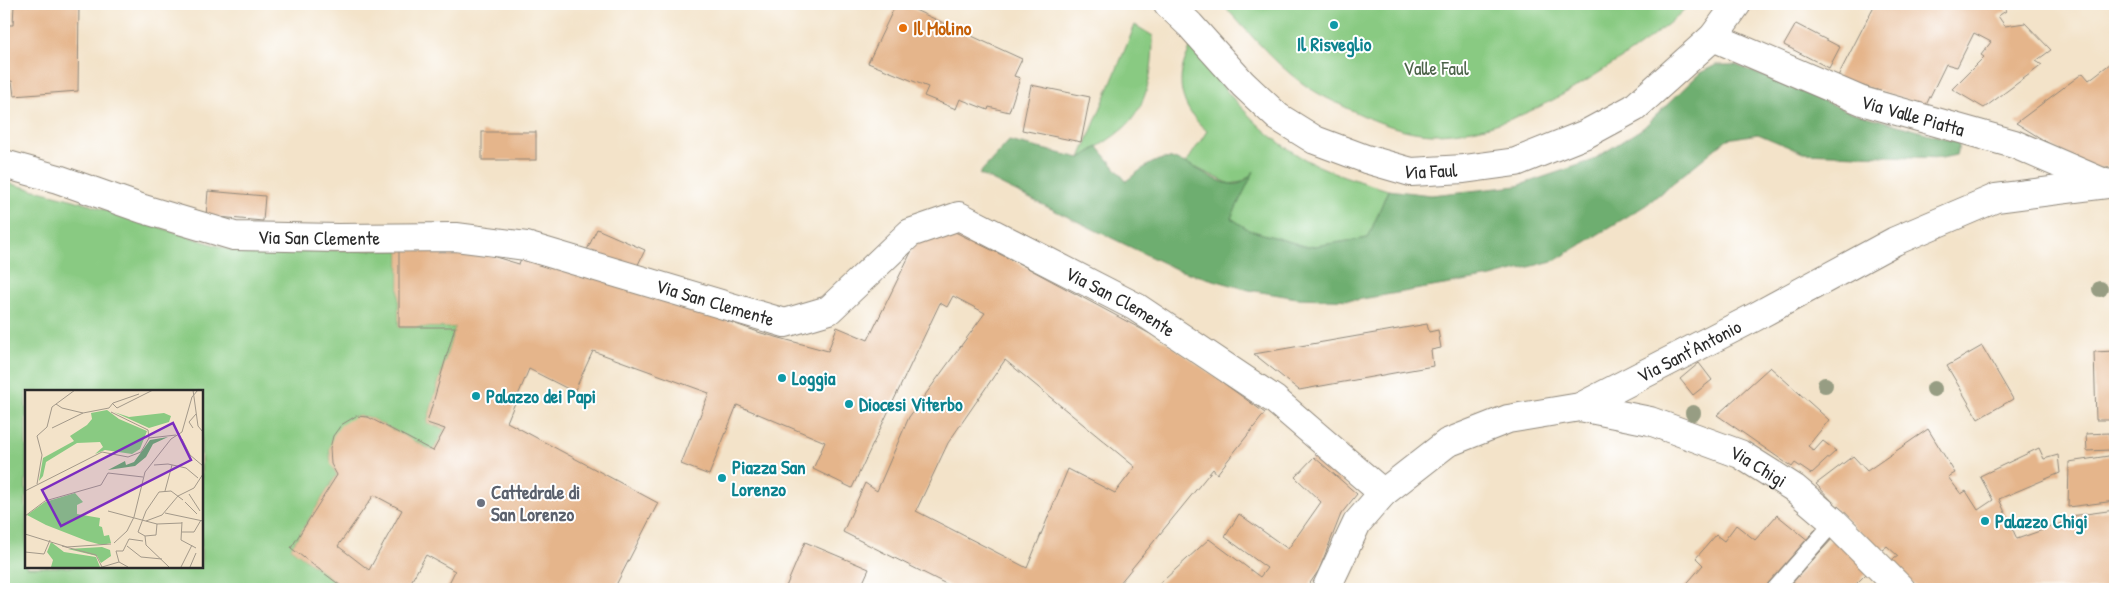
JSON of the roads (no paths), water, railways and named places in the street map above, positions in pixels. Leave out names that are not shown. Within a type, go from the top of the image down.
[{"type":"street","name":"Via Faul","points":[[1168,4],[1190,25],[1243,84],[1278,117],[1315,140],[1366,159],[1411,172],[1464,169],[1516,162],[1586,134],[1634,108],[1713,38],[1737,4]]},
{"type":"street","name":"Via Valle Piatta","points":[[1713,38],[1862,101],[2014,144],[2111,183]]},
{"type":"street","name":"Via San Clemente","points":[[4,164],[58,179],[143,209],[234,236],[338,238],[456,237],[526,246],[785,324],[829,310],[910,233],[959,216],[1136,307],[1276,400],[1383,493]]},
{"type":"street","name":"Via Sant'Antonio","points":[[1326,589],[1357,523],[1383,493],[1447,443],[1508,419],[1580,407],[1753,318],[1895,241],[1996,198],[2111,183]]},
{"type":"street","name":"Via Chigi","points":[[1580,407],[1650,421],[1740,454],[1794,488],[1834,522],[1901,589]]},
{"type":"lane","points":[[1775,589],[1834,522]]},
{"type":"place","name":"Il Risveglio","points":[[1334,25]]},
{"type":"place","name":"Il Molino","points":[[903,28]]},
{"type":"place","name":"Loggia","points":[[782,378]]},
{"type":"place","name":"Palazzo dei Papi","points":[[476,396]]},
{"type":"place","name":"Diocesi Viterbo","points":[[849,404]]},
{"type":"place","name":"Piazza San Lorenzo","points":[[722,478]]},
{"type":"place","name":"Cattedrale di San Lorenzo","points":[[481,503]]},
{"type":"place","name":"Palazzo Chigi","points":[[1985,521]]},
{"type":"park label","name":"Valle Faul","points":[[1436,68]]}]
